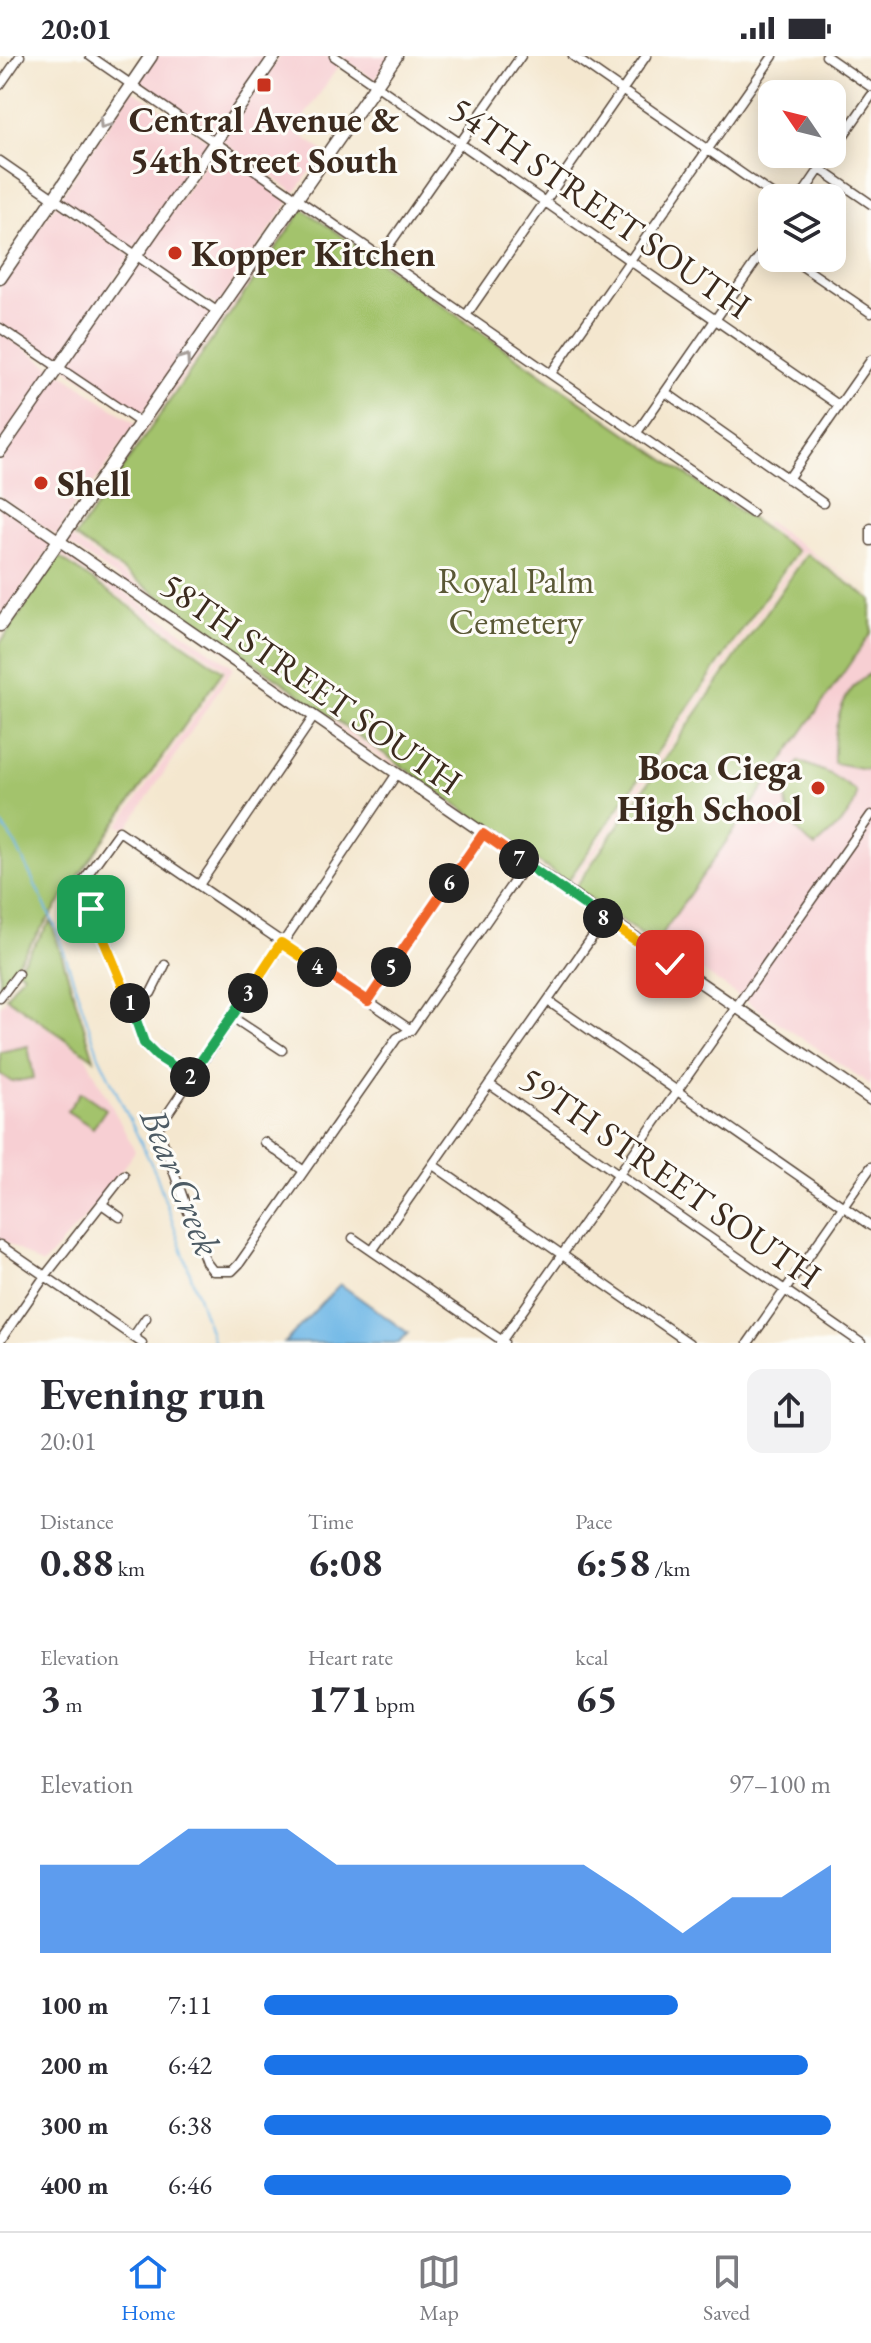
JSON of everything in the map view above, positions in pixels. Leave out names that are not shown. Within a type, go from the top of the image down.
[{"type":"main road","points":[[0,278],[151,56]]},
{"type":"main road","points":[[0,451],[275,56]]},
{"type":"main road","points":[[0,625],[396,56]]},
{"type":"street","points":[[0,85],[20,56]]},
{"type":"street","points":[[90,56],[298,196],[752,513]]},
{"type":"street","name":"54TH STREET SOUTH","points":[[334,56],[837,404]]},
{"type":"street","points":[[382,255],[521,56]]},
{"type":"street","points":[[573,56],[758,185]]},
{"type":"street","points":[[467,314],[646,56]]},
{"type":"street","points":[[552,372],[773,56]]},
{"type":"street","points":[[826,56],[871,87]]},
{"type":"street","points":[[846,132],[871,96]]},
{"type":"street","points":[[0,161],[218,312]]},
{"type":"street","points":[[810,184],[820,169],[871,204]]},
{"type":"street","points":[[638,431],[758,260]]},
{"type":"street","points":[[811,272],[871,313]]},
{"type":"street","points":[[0,328],[141,423]]},
{"type":"street","points":[[788,479],[837,404],[871,360]]},
{"type":"street","points":[[665,392],[823,503]]},
{"type":"street","name":"58TH STREET SOUTH","points":[[0,500],[871,1100]]},
{"type":"street","points":[[199,885],[313,718]]},
{"type":"street","points":[[396,775],[158,1128],[206,1262],[213,1271],[232,1271],[239,1264],[397,1038],[411,1030],[526,864]]},
{"type":"street","points":[[353,1238],[502,1342],[871,815]]},
{"type":"street","points":[[189,1079],[144,1043],[98,922],[75,892],[119,831],[411,1030]]},
{"type":"street","points":[[368,1001],[483,834]]},
{"type":"street","points":[[372,1251],[605,919]]},
{"type":"street","points":[[131,1007],[151,993],[165,965]]},
{"type":"street","points":[[0,997],[18,974]]},
{"type":"street","points":[[548,1001],[871,1226]]},
{"type":"street","points":[[232,1017],[282,1050]]},
{"type":"street","name":"59TH STREET SOUTH","points":[[489,1084],[861,1343]]},
{"type":"street","points":[[264,1142],[304,1171]]},
{"type":"street","points":[[433,1165],[689,1343]]},
{"type":"street","points":[[748,1343],[871,1167]]},
{"type":"street","points":[[0,1341],[45,1276],[124,1175]]},
{"type":"street","points":[[103,1205],[120,1217]]},
{"type":"street","points":[[0,1245],[142,1343]]},
{"type":"street","points":[[133,1337],[146,1318]]},
{"type":"shaded area","points":[[156,56],[270,56],[214,137],[136,84]]},
{"type":"shaded area","points":[[280,56],[327,56],[340,64],[295,130],[324,152],[295,193],[221,141]]},
{"type":"shaded area","points":[[340,56],[391,56],[375,80]]},
{"type":"shaded area","points":[[132,90],[210,142],[135,250],[60,198]]},
{"type":"shaded area","points":[[216,147],[291,199],[217,307],[142,255]]},
{"type":"shaded area","points":[[56,204],[131,256],[57,362],[0,324],[0,284]]},
{"type":"shaded area","points":[[298,204],[303,207],[72,534],[73,539],[565,884],[570,883],[800,553],[765,524],[766,521],[688,467],[871,593],[804,552],[572,886],[573,890],[64,541]]},
{"type":"shaded area","points":[[138,260],[213,312],[140,418],[64,367]]},
{"type":"shaded area","points":[[0,332],[53,368],[0,444]]},
{"type":"shaded area","points":[[60,372],[136,424],[97,480],[79,496],[57,536],[0,496],[0,458]]},
{"type":"shaded area","points":[[0,505],[54,542],[0,619]]},
{"type":"shaded area","points":[[60,547],[234,667],[128,827],[118,826],[225,673],[224,668],[60,555],[56,555],[0,637]]},
{"type":"shaded area","name":"Boca Ciega High School","points":[[871,635],[871,1085],[657,941]]},
{"type":"shaded area","points":[[6,999],[85,1055],[135,1151],[101,1200],[42,1265],[0,1238],[0,1007]]},
{"type":"green space","name":"Royal Palm Cemetery","points":[[303,209],[797,551],[567,882],[75,537]]},
{"type":"green space","points":[[807,554],[871,599],[871,633],[655,944],[575,888]]},
{"type":"green space","points":[[59,557],[223,671],[0,987],[0,643]]},
{"type":"green space","points":[[871,673],[871,770],[834,763],[840,712],[852,690]]},
{"type":"green space","points":[[799,761],[830,774],[856,791],[848,815],[815,847],[796,828],[787,807],[788,785]]},
{"type":"green space","points":[[51,921],[94,1059],[6,997],[23,974],[17,969]]},
{"type":"green space","points":[[28,1046],[34,1078],[12,1082],[0,1074],[0,1052]]},
{"type":"green space","points":[[81,1092],[106,1109],[93,1128],[67,1111]]},
{"type":"water","points":[[340,1284],[408,1333],[399,1343],[284,1343]]},
{"type":"waterway","name":"Bear Creek","points":[[0,822],[16,845],[56,928],[99,1056],[156,1174],[214,1343]]},
{"type":"place","name":"Central Avenue & 54th Street South","points":[[264,85]]},
{"type":"place","name":"Kopper Kitchen","points":[[175,253]]},
{"type":"place","name":"Shell","points":[[41,483]]},
{"type":"place","name":"Boca Ciega High School","points":[[818,788]]},
{"type":"route","points":[[91,909],[144,1043],[189,1079],[281,943],[368,1001],[483,834],[670,964]]}]
